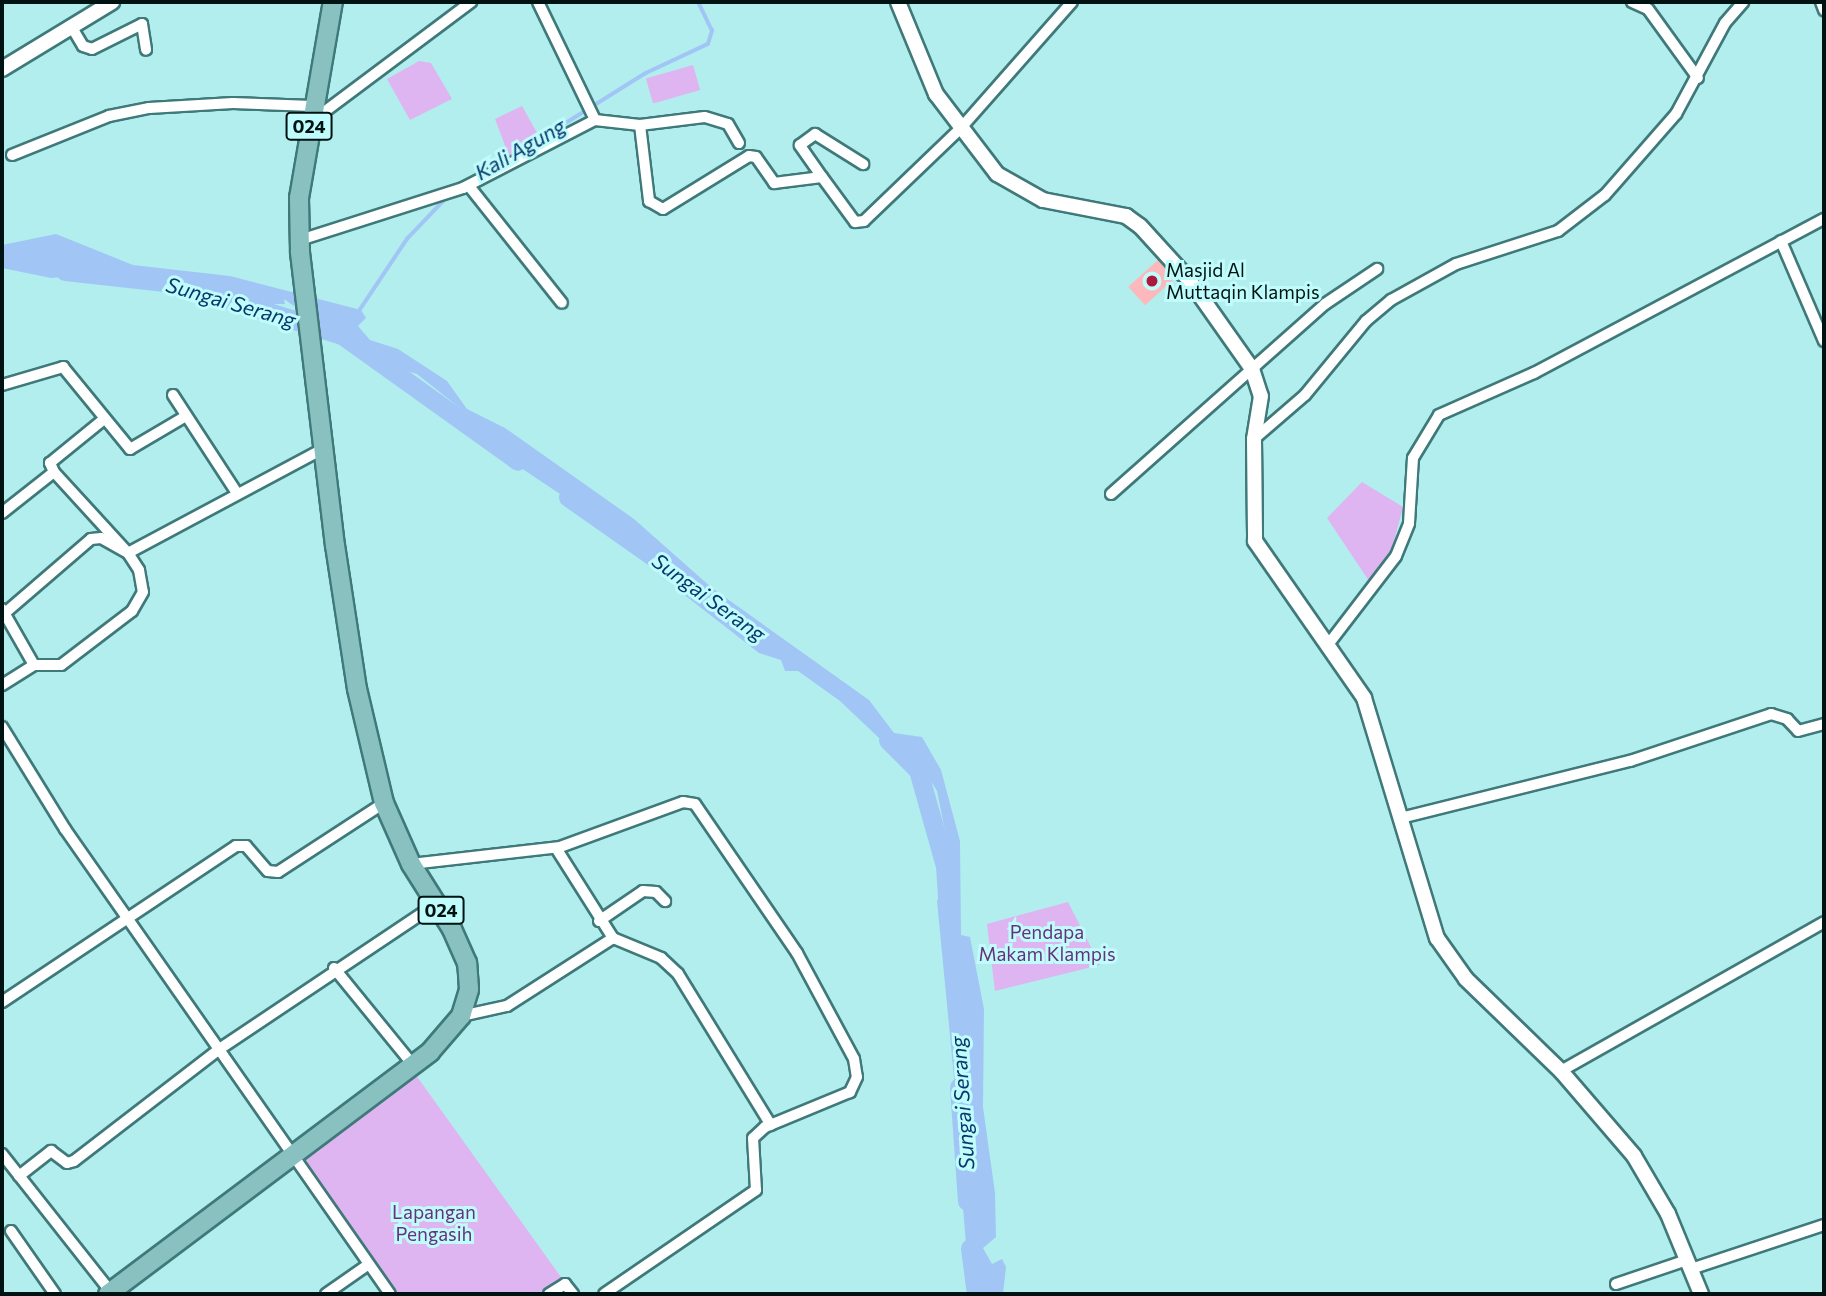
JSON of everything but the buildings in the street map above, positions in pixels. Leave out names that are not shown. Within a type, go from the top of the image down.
[{"type":"main road","name":"024","points":[[110,1293],[413,1065],[447,1036],[461,1016],[469,989],[467,963],[411,864],[384,803],[357,689],[323,449],[300,246],[311,114],[333,2]]},
{"type":"street","points":[[2,69],[112,2]]},
{"type":"street","points":[[12,155],[109,117],[149,108],[233,103],[311,114],[471,2]]},
{"type":"street","points":[[538,2],[594,118]]},
{"type":"street","points":[[898,2],[915,52],[960,129],[997,174],[1017,189],[1043,200],[1126,216],[1140,226],[1190,281],[1252,369],[1261,396],[1254,439],[1255,541],[1364,698],[1437,938],[1451,962],[1560,1071],[1634,1156],[1664,1206],[1701,1294]]},
{"type":"street","points":[[863,164],[821,136],[805,137],[803,152],[859,224],[960,129],[1072,2]]},
{"type":"street","points":[[1632,2],[1648,9],[1698,78]]},
{"type":"street","points":[[1254,439],[1304,395],[1391,300],[1422,279],[1577,219],[1668,124],[1698,78],[1716,38],[1743,2]]},
{"type":"street","points":[[1821,2],[1824,10]]},
{"type":"street","points":[[71,26],[83,46],[92,49],[142,24],[146,50]]},
{"type":"street","points":[[300,246],[466,187],[594,118],[640,125],[718,119],[739,143]]},
{"type":"street","points":[[640,125],[649,201],[655,207],[674,206],[749,156],[756,157],[774,183],[822,177]]},
{"type":"street","points":[[466,187],[562,303]]},
{"type":"street","points":[[1326,646],[1396,555],[1409,523],[1413,458],[1439,415],[1534,373],[1824,219]]},
{"type":"street","points":[[1781,241],[1824,341]]},
{"type":"street","points":[[1111,494],[1325,304],[1377,269]]},
{"type":"street","points":[[2,386],[63,367],[130,449],[187,416]]},
{"type":"street","points":[[173,395],[237,493]]},
{"type":"street","points":[[2,685],[34,665],[61,665],[136,606],[142,580],[128,553],[54,472],[50,463],[104,419]]},
{"type":"street","points":[[128,553],[323,449]]},
{"type":"street","points":[[2,513],[54,472]]},
{"type":"street","points":[[34,665],[4,611],[91,540],[101,538],[128,553]]},
{"type":"street","points":[[1401,818],[1630,761],[1771,714],[1787,719],[1798,731],[1824,724]]},
{"type":"street","points":[[2,727],[21,764],[390,1294]]},
{"type":"street","points":[[2,1002],[236,846],[246,846],[268,871],[278,872],[384,803]]},
{"type":"street","points":[[411,864],[556,848],[683,803],[695,804],[706,815],[797,953],[854,1059],[857,1077],[850,1092],[771,1125],[750,1143],[759,1182],[756,1190],[604,1294]]},
{"type":"street","points":[[556,848],[598,921],[613,938],[672,967],[771,1125]]},
{"type":"street","points":[[598,921],[643,891],[656,892],[665,901]]},
{"type":"street","points":[[19,1176],[51,1151],[70,1163],[218,1050],[334,968],[436,904]]},
{"type":"street","points":[[1560,1071],[1824,922]]},
{"type":"street","points":[[461,1016],[507,1006],[613,938]]},
{"type":"street","points":[[334,968],[413,1065]]},
{"type":"street","points":[[3,1159],[110,1293]]},
{"type":"street","points":[[1616,1284],[1824,1225]]},
{"type":"street","points":[[11,1231],[55,1294]]},
{"type":"street","points":[[326,1294],[369,1264]]},
{"type":"street","points":[[549,1294],[565,1284],[573,1294]]},
{"type":"green space","points":[[419,61],[431,63],[452,99],[410,120],[387,79]]},
{"type":"green space","points":[[693,65],[700,90],[653,103],[646,79]]},
{"type":"green space","points":[[522,106],[545,147],[512,164],[495,119]]},
{"type":"green space","points":[[1362,482],[1403,507],[1390,556],[1369,581],[1327,518]]},
{"type":"green space","name":"Pendapa Makam Klampis","points":[[1068,902],[1100,965],[995,991],[987,924]]},
{"type":"green space","name":"Lapangan Pengasih","points":[[413,1071],[563,1280],[542,1294],[396,1294],[298,1152]]},
{"type":"water","points":[[56,234],[133,265],[230,276],[361,310],[366,318],[358,326],[370,340],[398,349],[447,381],[467,409],[505,428],[634,519],[712,588],[869,700],[894,733],[922,737],[941,770],[960,841],[961,935],[970,937],[984,1009],[983,1107],[995,1193],[996,1237],[983,1248],[992,1264],[1002,1259],[1006,1267],[1003,1294],[987,1294],[968,1269],[961,1183],[970,1162],[956,1098],[937,901],[952,866],[937,791],[922,766],[898,756],[840,701],[798,671],[785,671],[781,660],[759,653],[682,593],[669,573],[654,568],[633,540],[601,515],[584,510],[512,462],[475,420],[417,374],[393,367],[370,347],[338,337],[284,299],[285,304],[260,304],[122,272],[51,278],[2,268],[2,245]]},
{"type":"waterway","name":"Kali Agung","points":[[505,161],[646,73],[708,44],[712,31],[698,2]]},
{"type":"waterway","name":"Kali Agung","points":[[458,185],[479,174]]},
{"type":"waterway","name":"Kali Agung","points":[[359,311],[407,239],[446,198]]},
{"type":"waterway","name":"Sungai Serang","points":[[65,271],[180,284],[342,335],[518,461]]},
{"type":"waterway","name":"Sungai Serang","points":[[568,497],[658,560]]},
{"type":"waterway","name":"Sungai Serang","points":[[888,740],[918,770],[945,866],[948,911]]},
{"type":"waterway","name":"Sungai Serang","points":[[959,1087],[967,1201]]},
{"type":"waterway","name":"Sungai Serang","points":[[970,1248],[976,1294]]},
{"type":"place","name":"Masjid Al Muttaqin Klampis","points":[[1152,281]]}]
